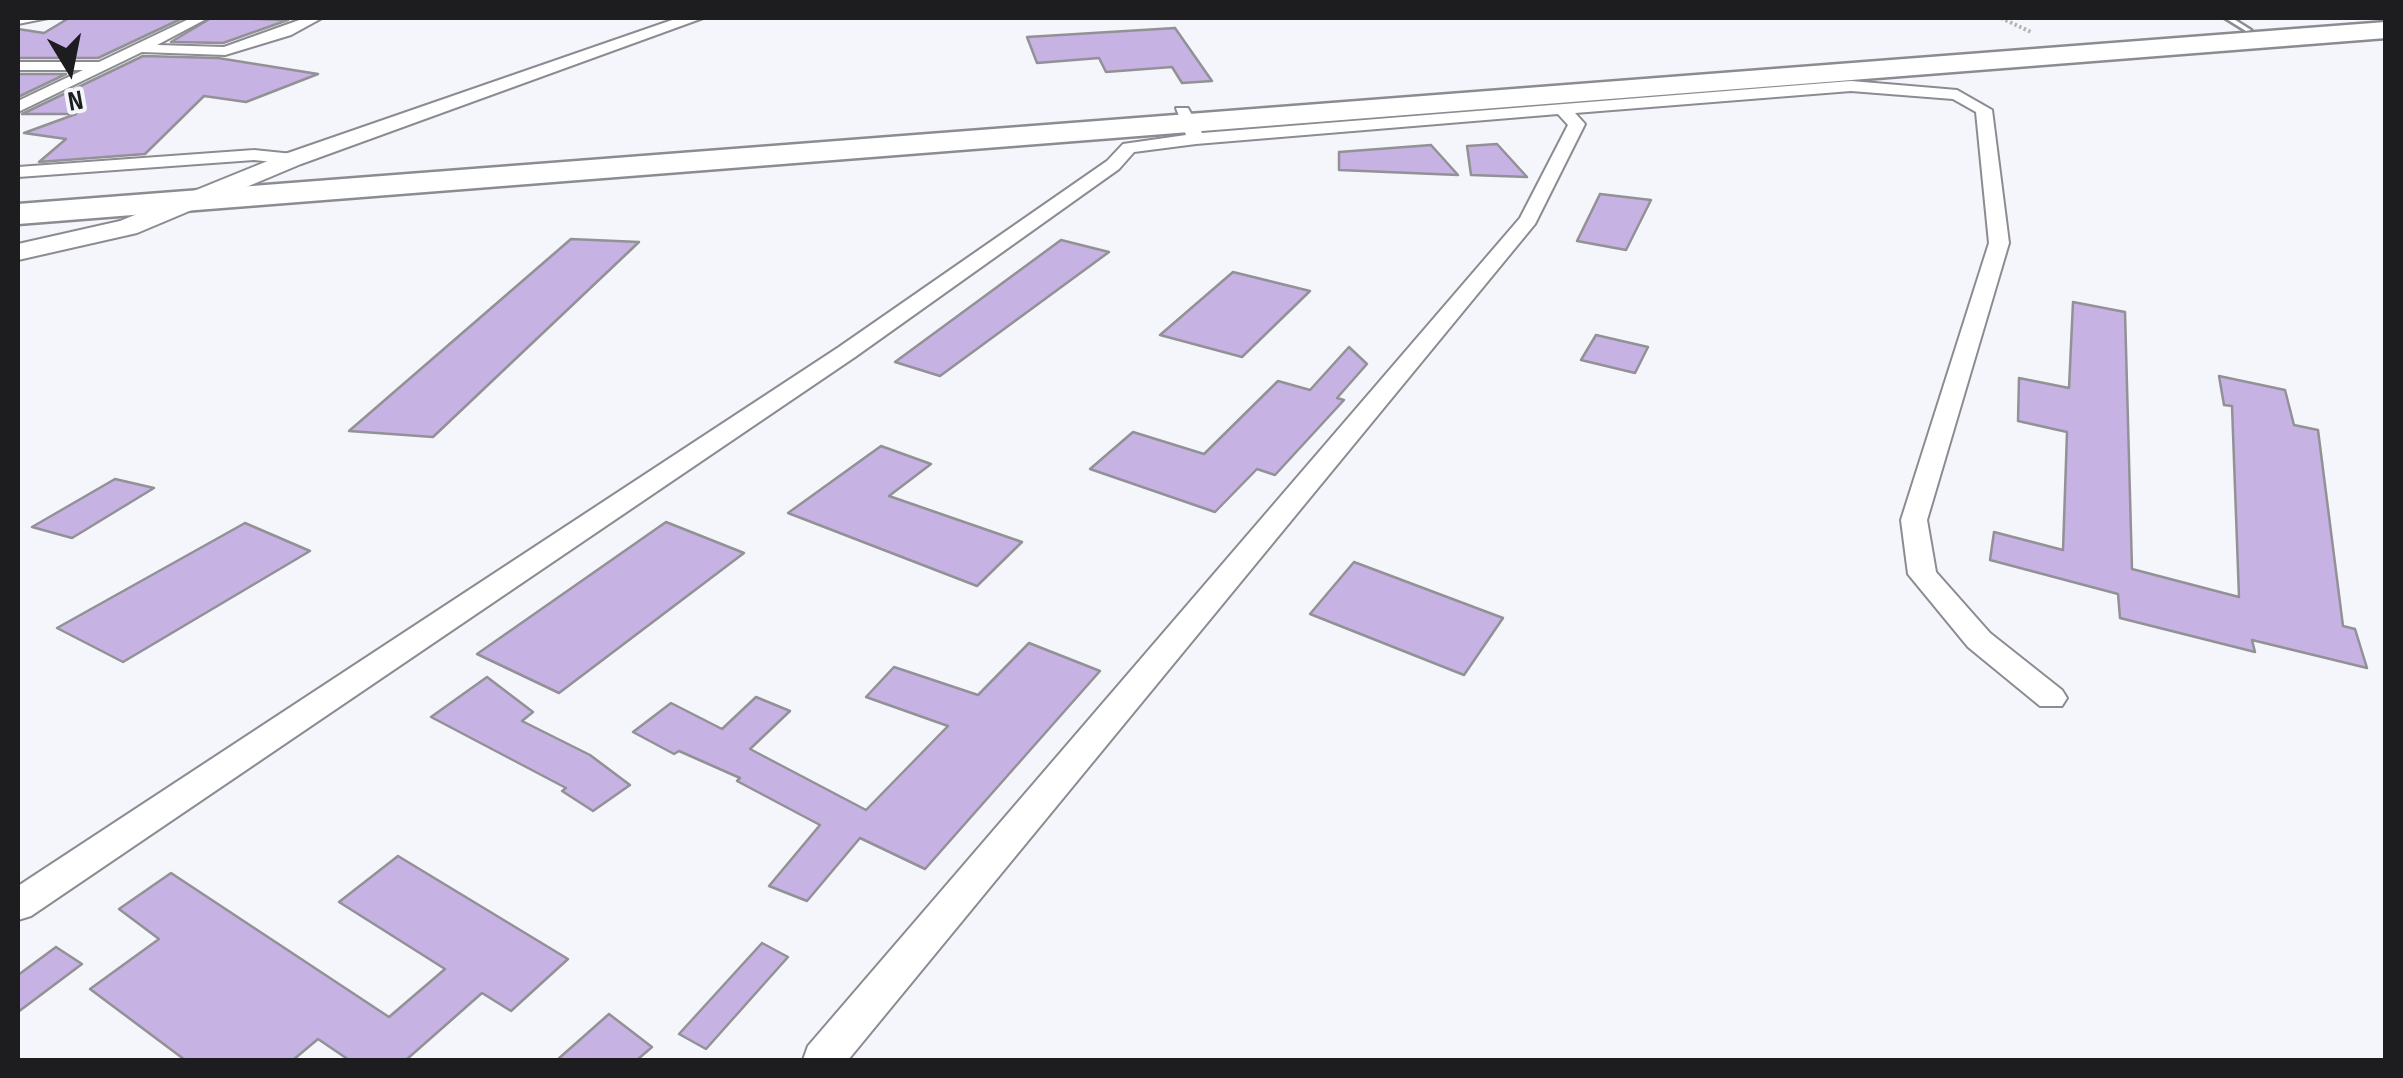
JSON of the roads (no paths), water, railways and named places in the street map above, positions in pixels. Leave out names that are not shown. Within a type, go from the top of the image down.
[{"type":"highway","points":[[18,198],[1189,125],[2238,24],[2386,18]]},
{"type":"highway","points":[[18,214],[2386,30]]},
{"type":"street","points":[[18,20],[41,18]]},
{"type":"street","points":[[18,108],[201,18]]},
{"type":"street","points":[[143,49],[226,51],[315,18]]},
{"type":"street","points":[[18,252],[128,226],[248,181],[294,159],[694,18]]},
{"type":"street","points":[[18,66],[105,65]]},
{"type":"street","points":[[18,905],[847,352],[1113,166],[1129,148],[1189,125],[1562,110],[1851,86],[1956,96],[1984,110],[1999,243],[1914,520],[1922,574],[1979,640],[2050,698]]},
{"type":"street","points":[[824,1060],[1528,220],[1576,124],[1562,110]]},
{"type":"street","points":[[18,172],[254,155],[294,159]]}]
